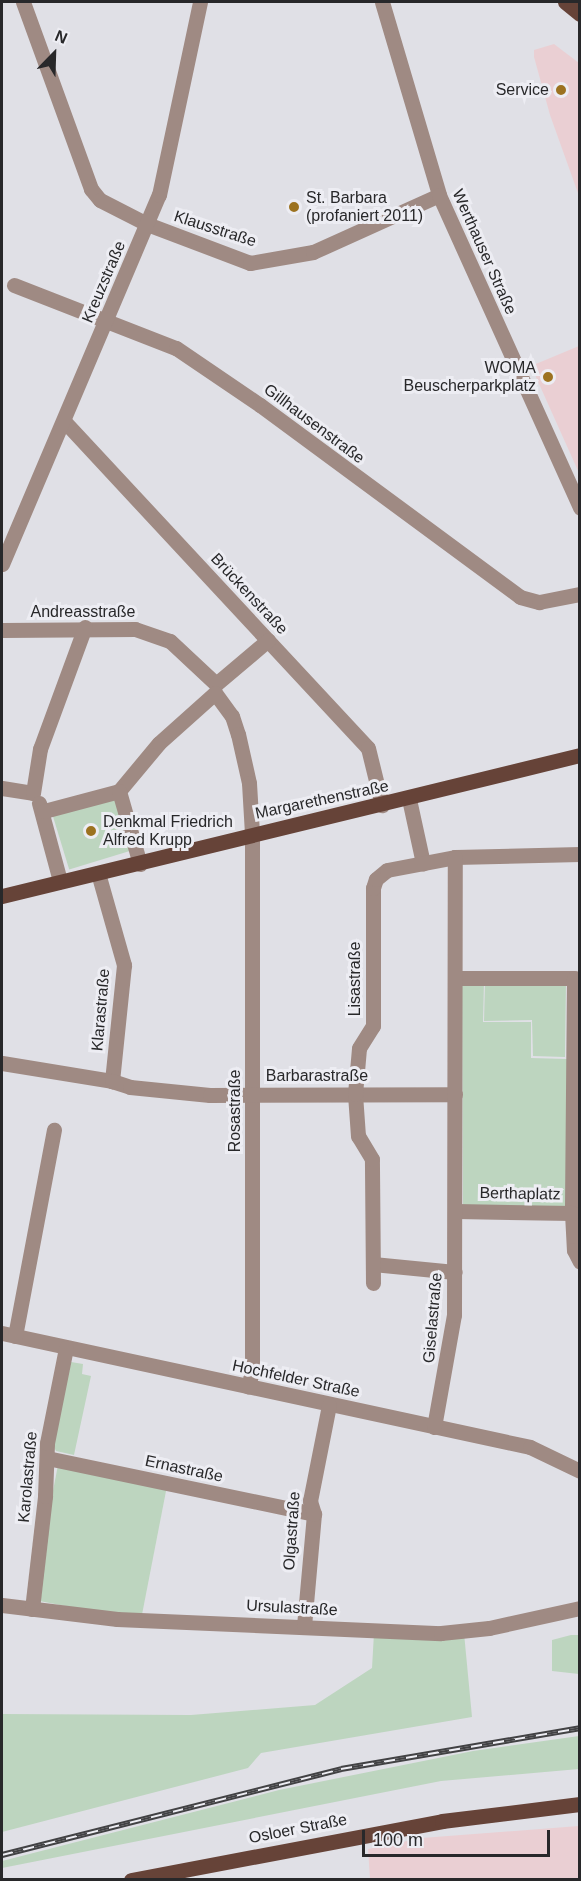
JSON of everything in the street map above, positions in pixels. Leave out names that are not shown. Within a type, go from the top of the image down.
[{"type":"main road","points":[[565,2],[579,14]]},
{"type":"main road","name":"Margarethenstraße","points":[[2,896],[140,864],[252,833],[409,799],[579,755]]},
{"type":"main road","name":"Osloer Straße","points":[[131,1880],[441,1821],[579,1804]]},
{"type":"street","name":"Klausstraße","points":[[23,2],[91,189],[100,200],[147,224],[250,263],[313,252],[439,195]]},
{"type":"street","name":"Kreuzstraße","points":[[2,564],[107,320],[164,177],[200,2]]},
{"type":"street","name":"Werthauser Straße","points":[[382,2],[439,195],[579,508]]},
{"type":"street","name":"Gillhausenstraße","points":[[14,285],[176,348],[232,386],[502,587],[539,602],[579,594]]},
{"type":"street","name":"Brückenstraße","points":[[64,421],[368,748],[382,805]]},
{"type":"street","points":[[60,881],[44,811],[33,793],[40,749],[85,627]]},
{"type":"street","name":"Andreasstraße","points":[[2,630],[85,627],[135,629],[170,640],[216,688],[232,716],[249,783],[252,833]]},
{"type":"street","points":[[44,811],[118,791],[159,743],[268,640]]},
{"type":"street","points":[[2,788],[33,793]]},
{"type":"street","points":[[118,791],[140,864]]},
{"type":"street","points":[[409,799],[423,863]]},
{"type":"street","name":"Rosastraße","points":[[249,1388],[252,1371],[254,1094],[252,833]]},
{"type":"street","name":"Lisastraße","points":[[373,1283],[372,1159],[358,1136],[355,1094],[357,1057],[373,1026],[373,888],[376,879],[387,870],[455,857],[579,854]]},
{"type":"street","name":"Berthaplatz","points":[[455,857],[456,1211],[572,1213],[574,978],[456,978]]},
{"type":"street","name":"Klarastraße","points":[[98,873],[124,965],[112,1081]]},
{"type":"street","name":"Barbarastraße","points":[[2,1063],[112,1081],[130,1087],[210,1095],[455,1094]]},
{"type":"street","points":[[8,1334],[54,1130]]},
{"type":"street","name":"Giselastraße","points":[[434,1427],[450,1353],[456,1211]]},
{"type":"street","points":[[572,1213],[574,1250],[579,1262]]},
{"type":"street","points":[[373,1264],[455,1272]]},
{"type":"street","name":"Hochfelder Straße","points":[[8,1334],[530,1448],[579,1471]]},
{"type":"street","name":"Karolastraße","points":[[32,1609],[47,1458],[46,1443],[66,1348]]},
{"type":"street","name":"Olgastraße","points":[[304,1626],[314,1514],[310,1501],[329,1405]]},
{"type":"street","name":"Ernastraße","points":[[47,1458],[314,1514]]},
{"type":"street","name":"Ursulastraße","points":[[2,1605],[117,1619],[441,1633],[489,1628],[579,1608]]},
{"type":"shaded area","points":[[554,44],[579,63],[579,196],[550,115],[534,57],[534,50]]},
{"type":"shaded area","points":[[579,346],[579,473],[531,366]]},
{"type":"shaded area","points":[[579,1826],[579,1879],[370,1879],[368,1849],[422,1838]]},
{"type":"green space","points":[[115,797],[131,851],[69,870],[53,816]]},
{"type":"green space","points":[[462,982],[484,982],[483,1022],[531,1022],[531,1058],[567,1059],[568,1207],[463,1205]]},
{"type":"green space","points":[[485,983],[566,983],[565,1057],[533,1056],[532,1020],[484,1021]]},
{"type":"green space","points":[[71,1362],[83,1364],[82,1374],[91,1376],[74,1455],[56,1451],[53,1445]]},
{"type":"green space","points":[[58,1465],[167,1486],[141,1621],[32,1599]]},
{"type":"green space","points":[[374,1633],[464,1633],[472,1717],[261,1753],[248,1768],[2,1832],[2,1714],[191,1715],[315,1705],[372,1668]]},
{"type":"green space","points":[[579,1635],[579,1674],[552,1671],[552,1640]]},
{"type":"green space","points":[[579,1736],[579,1769],[441,1781],[2,1868],[2,1861],[279,1790],[473,1751]]},
{"type":"railway","points":[[2,1855],[341,1769],[580,1728]]},
{"type":"place","name":"Service","points":[[561,90]]},
{"type":"place","name":"St. Barbara (profaniert 2011)","points":[[294,207]]},
{"type":"place","name":"WOMA Beuscherparkplatz","points":[[548,377]]},
{"type":"place","name":"Denkmal Friedrich Alfred Krupp","points":[[91,831]]}]
